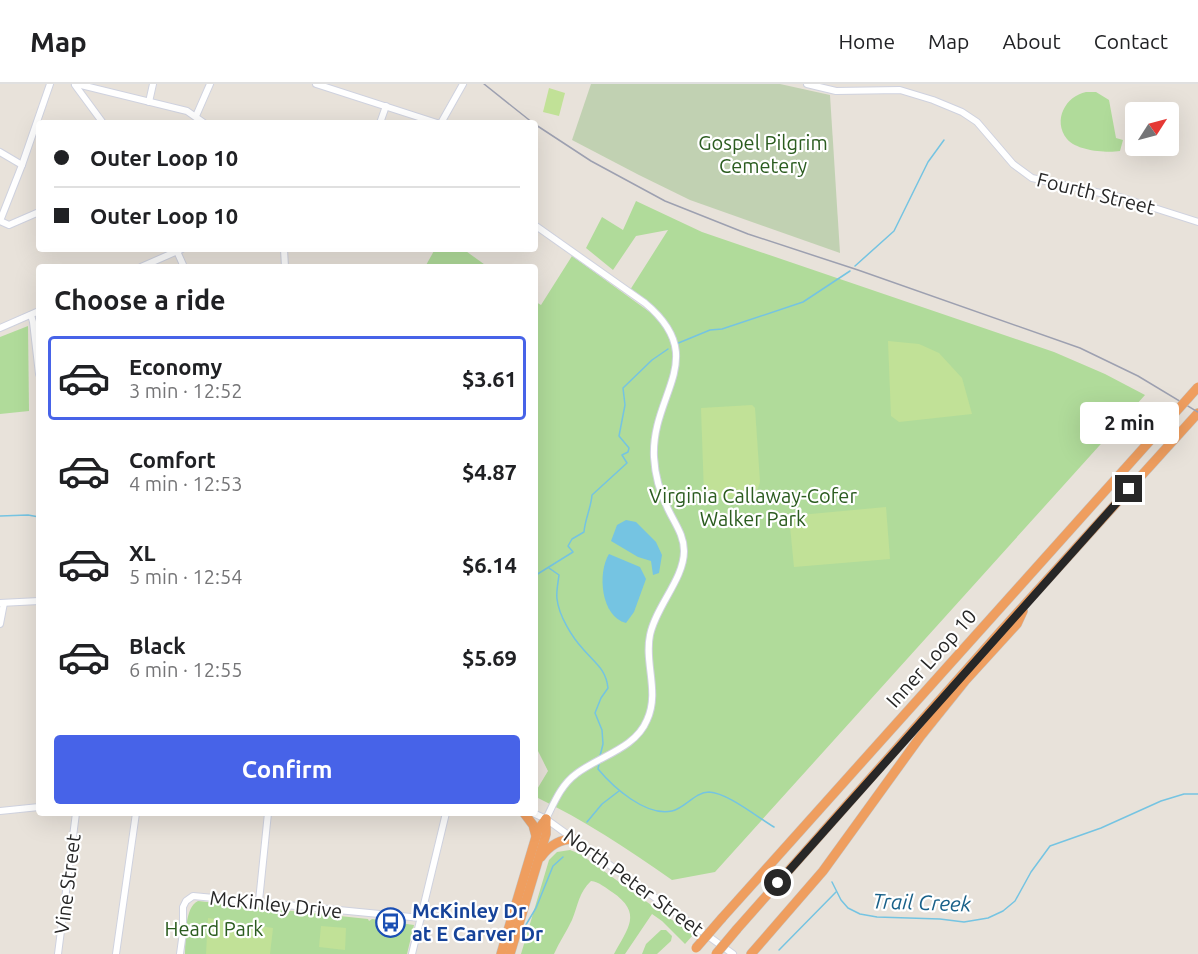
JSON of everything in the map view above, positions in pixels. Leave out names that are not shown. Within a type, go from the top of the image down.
[{"type":"highway","name":"Inner Loop 10","points":[[693,951],[1198,387]]},
{"type":"highway","points":[[716,954],[1198,413]]},
{"type":"highway","points":[[752,954],[830,862],[920,736],[965,681],[1017,624],[1030,599]]},
{"type":"highway","points":[[526,816],[533,825],[536,836]]},
{"type":"highway","points":[[501,954],[538,830],[546,819]]},
{"type":"highway","points":[[510,954],[546,834],[546,819]]},
{"type":"highway","points":[[538,862],[555,843],[574,839]]},
{"type":"highway","points":[[761,943],[761,954]]},
{"type":"street","points":[[38,120],[50,84]]},
{"type":"street","points":[[76,84],[187,111],[201,120]]},
{"type":"street","points":[[76,84],[101,120]]},
{"type":"street","points":[[149,102],[153,84]]},
{"type":"street","points":[[196,116],[210,84]]},
{"type":"street","points":[[316,84],[430,120]]},
{"type":"street","points":[[441,120],[463,84]]},
{"type":"street","name":"Fourth Street","points":[[807,84],[836,91],[900,90],[933,100],[962,112],[977,122],[1013,164],[1032,178],[1123,198],[1198,222]]},
{"type":"street","points":[[381,120],[386,106]]},
{"type":"street","points":[[36,124],[0,221],[9,225],[36,213]]},
{"type":"street","points":[[0,152],[22,165]]},
{"type":"street","points":[[538,227],[654,311],[666,324],[676,348],[676,373],[658,421],[654,459],[660,492],[680,530],[684,553],[680,569],[658,612],[649,638],[653,696],[648,720],[639,734],[619,749],[585,768],[562,788],[546,819]]},
{"type":"street","points":[[148,264],[174,252]]},
{"type":"street","points":[[0,328],[36,312]]},
{"type":"street","points":[[31,315],[36,352]]},
{"type":"street","points":[[0,624],[2,603],[36,601]]},
{"type":"street","points":[[0,811],[36,807]]},
{"type":"street","name":"North Peter Street","points":[[538,815],[733,954]]},
{"type":"street","name":"Vine Street","points":[[58,954],[76,816]]},
{"type":"street","points":[[116,954],[136,816]]},
{"type":"street","points":[[259,901],[268,816]]},
{"type":"street","points":[[412,954],[445,816]]},
{"type":"street","name":"McKinley Drive","points":[[180,954],[183,907],[190,897],[259,901],[421,918]]},
{"type":"green space","name":"Gospel Pilgrim Cemetery","points":[[591,84],[780,84],[830,95],[840,253],[690,200],[572,140]]},
{"type":"green space","points":[[549,88],[565,93],[559,116],[543,112]]},
{"type":"green space","points":[[1086,92],[1096,92],[1109,100],[1116,138],[1123,140],[1120,151],[1084,149],[1067,139],[1061,124],[1063,110],[1072,98]]},
{"type":"green space","name":"Virginia Callaway-Cofer Walker Park","points":[[636,201],[702,232],[1054,352],[1105,374],[1145,395],[715,872],[672,880],[606,836],[538,798],[538,788],[548,771],[538,751],[538,303],[541,305],[572,256],[651,313],[655,308],[630,290],[668,230],[636,236],[613,270],[586,248],[602,217],[623,230]]},
{"type":"green space","points":[[433,252],[467,252],[484,264],[427,264]]},
{"type":"green space","points":[[28,326],[29,411],[0,414],[0,337]]},
{"type":"green space","points":[[888,341],[919,344],[939,353],[962,378],[972,414],[899,422],[891,416]]},
{"type":"green space","points":[[752,405],[755,408],[760,482],[757,491],[740,498],[708,497],[704,494],[701,408]]},
{"type":"green space","points":[[886,507],[890,559],[794,567],[789,516]]},
{"type":"green space","points":[[570,850],[580,854],[693,935],[685,944],[652,914],[625,954],[614,954],[628,928],[630,914],[622,900],[602,885],[591,881],[581,894],[572,920],[554,954],[521,954],[549,860],[557,852]]},
{"type":"green space","name":"Heard Park","points":[[198,901],[414,925],[407,954],[185,954],[188,917],[193,904]]},
{"type":"green space","points":[[208,918],[273,928],[270,954],[206,954]]},
{"type":"green space","points":[[321,926],[346,928],[345,950],[319,947]]},
{"type":"green space","points":[[661,930],[666,930],[672,936],[671,941],[657,954],[642,954],[646,944]]},
{"type":"water","points":[[626,520],[636,522],[656,542],[662,555],[659,573],[653,575],[651,561],[638,557],[611,541],[617,525]]},
{"type":"water","points":[[609,554],[640,567],[646,579],[634,612],[626,623],[618,619],[606,604],[603,572]]},
{"type":"waterway","points":[[855,266],[894,231],[928,162],[944,140]]},
{"type":"waterway","points":[[676,344],[710,330],[722,329],[803,302],[850,271]]},
{"type":"waterway","points":[[538,574],[573,552],[568,546],[572,539],[584,532],[592,495],[627,463],[622,455],[628,452],[629,448],[619,436],[625,405],[623,388],[652,360],[668,349]]},
{"type":"waterway","name":"Trail Creek","points":[[0,516],[36,516]]},
{"type":"waterway","name":"Trail Creek","points":[[549,568],[559,575],[557,599],[567,626],[607,681],[608,688],[595,713],[602,730],[603,744],[600,756]]},
{"type":"waterway","name":"Trail Creek","points":[[599,764],[598,769],[621,792],[652,810],[672,811],[699,795],[709,792],[717,793],[774,827]]},
{"type":"waterway","points":[[587,822],[602,804],[619,791]]},
{"type":"waterway","name":"Trail Creek","points":[[832,882],[841,900],[848,908],[860,914],[964,922],[988,918],[1003,911],[1015,901],[1031,872],[1050,846],[1101,828],[1161,801],[1184,794],[1198,794]]},
{"type":"waterway","points":[[521,933],[536,908],[553,866],[563,857]]},
{"type":"waterway","points":[[779,950],[836,892]]},
{"type":"railway","points":[[484,84],[529,120]]},
{"type":"railway","points":[[538,126],[591,161],[665,201],[748,234],[1080,348],[1138,376],[1198,412]]},
{"type":"place","name":"McKinley Dr at E Carver Dr","points":[[391,922]]},
{"type":"route","points":[[778,883],[1129,489]]}]
